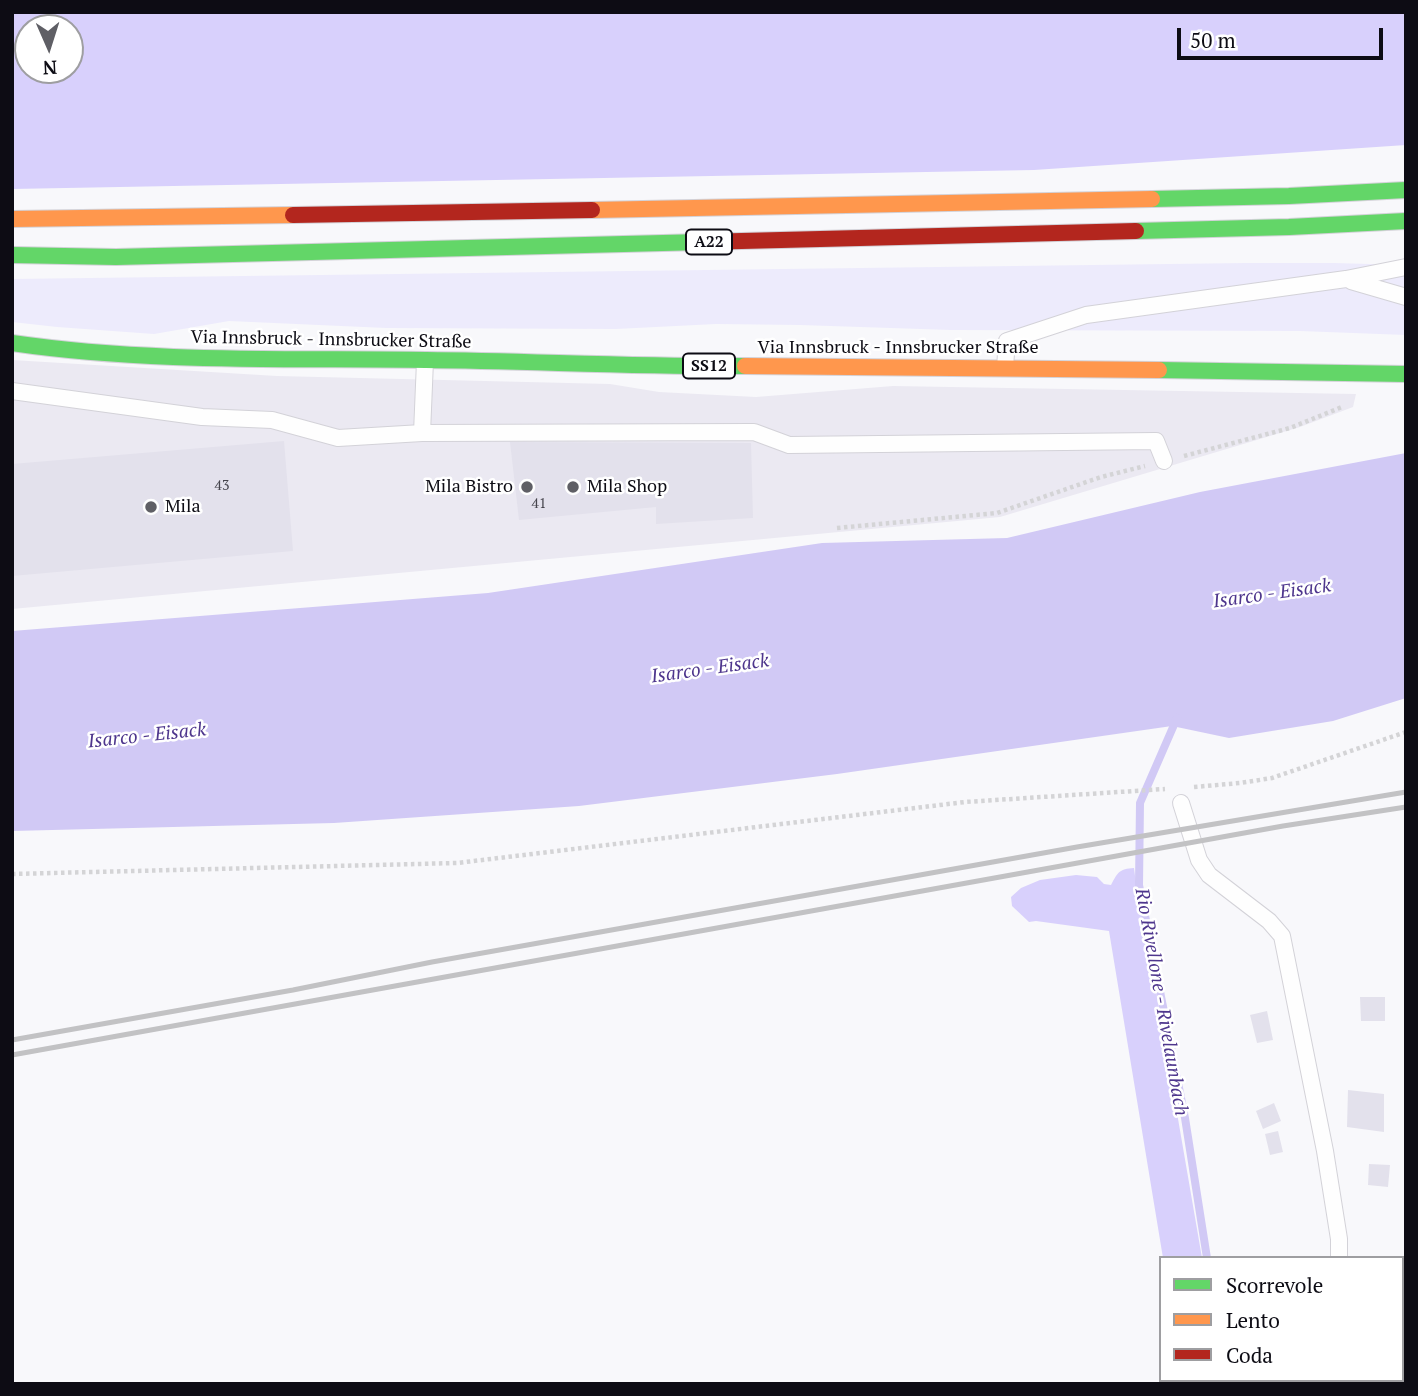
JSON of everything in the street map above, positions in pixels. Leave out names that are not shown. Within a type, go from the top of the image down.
[{"type":"main road","name":"A22","points":[[12,219],[717,209],[1289,196],[1406,190]]},
{"type":"main road","name":"A22","points":[[12,255],[116,257],[1289,227],[1406,221]]},
{"type":"main road","name":"Via Innsbruck - Innsbrucker Straße","points":[[12,343],[60,350],[205,359],[1406,374]]},
{"type":"lane","points":[[1005,367],[1007,341],[1086,315],[1346,279],[1406,267]]},
{"type":"lane","points":[[1346,279],[1406,297]]},
{"type":"lane","points":[[422,433],[425,360]]},
{"type":"lane","points":[[12,391],[202,417],[272,420],[338,438],[422,433],[754,432],[789,445],[1156,441],[1164,461]]},
{"type":"lane","points":[[1180,793],[1199,860],[1209,875],[1269,921],[1282,936],[1325,1151],[1339,1239],[1339,1256]]},
{"type":"path","points":[[837,528],[997,513],[1101,477],[1290,428],[1348,405]]},
{"type":"path","points":[[12,874],[457,863],[965,802],[1078,795],[1180,793],[1272,778],[1406,732]]},
{"type":"shaded area","points":[[12,12],[1406,12],[1406,145],[1034,170],[12,189]]},
{"type":"shaded area","points":[[1246,263],[1406,265],[1406,335],[1300,331],[951,330],[716,324],[616,329],[386,328],[229,321],[154,334],[12,322],[12,279]]},
{"type":"shaded area","points":[[12,360],[277,376],[610,384],[659,392],[756,397],[893,386],[1356,394],[1353,407],[1300,427],[1000,517],[12,609]]},
{"type":"shaded area","points":[[1134,868],[1202,1256],[1163,1256],[1109,931],[1029,922],[1012,906],[1011,897],[1021,888],[1040,880],[1076,875],[1097,877],[1104,884],[1111,885],[1115,877],[1125,869]]},
{"type":"water","name":"Isarco - Eisack","points":[[1406,453],[1406,698],[1333,721],[1229,738],[1172,726],[837,774],[579,806],[334,823],[12,831],[12,631],[488,593],[822,543],[1007,538],[1200,492]]},
{"type":"building","name":"Mila","points":[[284,441],[293,551],[12,576],[12,464]]},
{"type":"building","points":[[510,442],[751,443],[753,518],[656,524],[656,507],[519,520]]},
{"type":"building","points":[[1360,997],[1385,997],[1385,1021],[1361,1021]]},
{"type":"building","points":[[1267,1011],[1273,1040],[1257,1043],[1250,1015]]},
{"type":"building","points":[[1348,1090],[1384,1094],[1384,1132],[1347,1127]]},
{"type":"building","points":[[1274,1103],[1281,1121],[1263,1129],[1256,1111]]},
{"type":"building","points":[[1278,1131],[1283,1152],[1270,1155],[1265,1134]]},
{"type":"building","points":[[1369,1164],[1390,1165],[1388,1187],[1368,1185]]},
{"type":"waterway","name":"Rio Rivellone - Rivelaunbach","points":[[1177,718],[1140,803],[1139,885],[1185,1118],[1207,1256]]},
{"type":"railway","points":[[12,1040],[1077,847],[1406,792]]},
{"type":"railway","points":[[12,1055],[1283,826],[1406,807]]},
{"type":"traffic: fast","points":[[1152,199],[1406,190]]},
{"type":"traffic: fast","points":[[1136,231],[1406,221]]},
{"type":"traffic: fast","points":[[12,255],[116,257],[702,242]]},
{"type":"traffic: fast","points":[[12,343],[167,357],[745,366]]},
{"type":"traffic: fast","points":[[1159,370],[1406,374]]},
{"type":"traffic: slow","points":[[592,210],[1152,199]]},
{"type":"traffic: slow","points":[[12,219],[293,215]]},
{"type":"traffic: slow","points":[[745,366],[1159,370]]},
{"type":"traffic: jam","points":[[293,215],[592,210]]},
{"type":"traffic: jam","points":[[702,242],[1136,231]]},
{"type":"place","name":"Mila Bistro","points":[[527,487]]},
{"type":"place","name":"Mila Shop","points":[[573,487]]},
{"type":"place","name":"Mila","points":[[151,507]]}]
